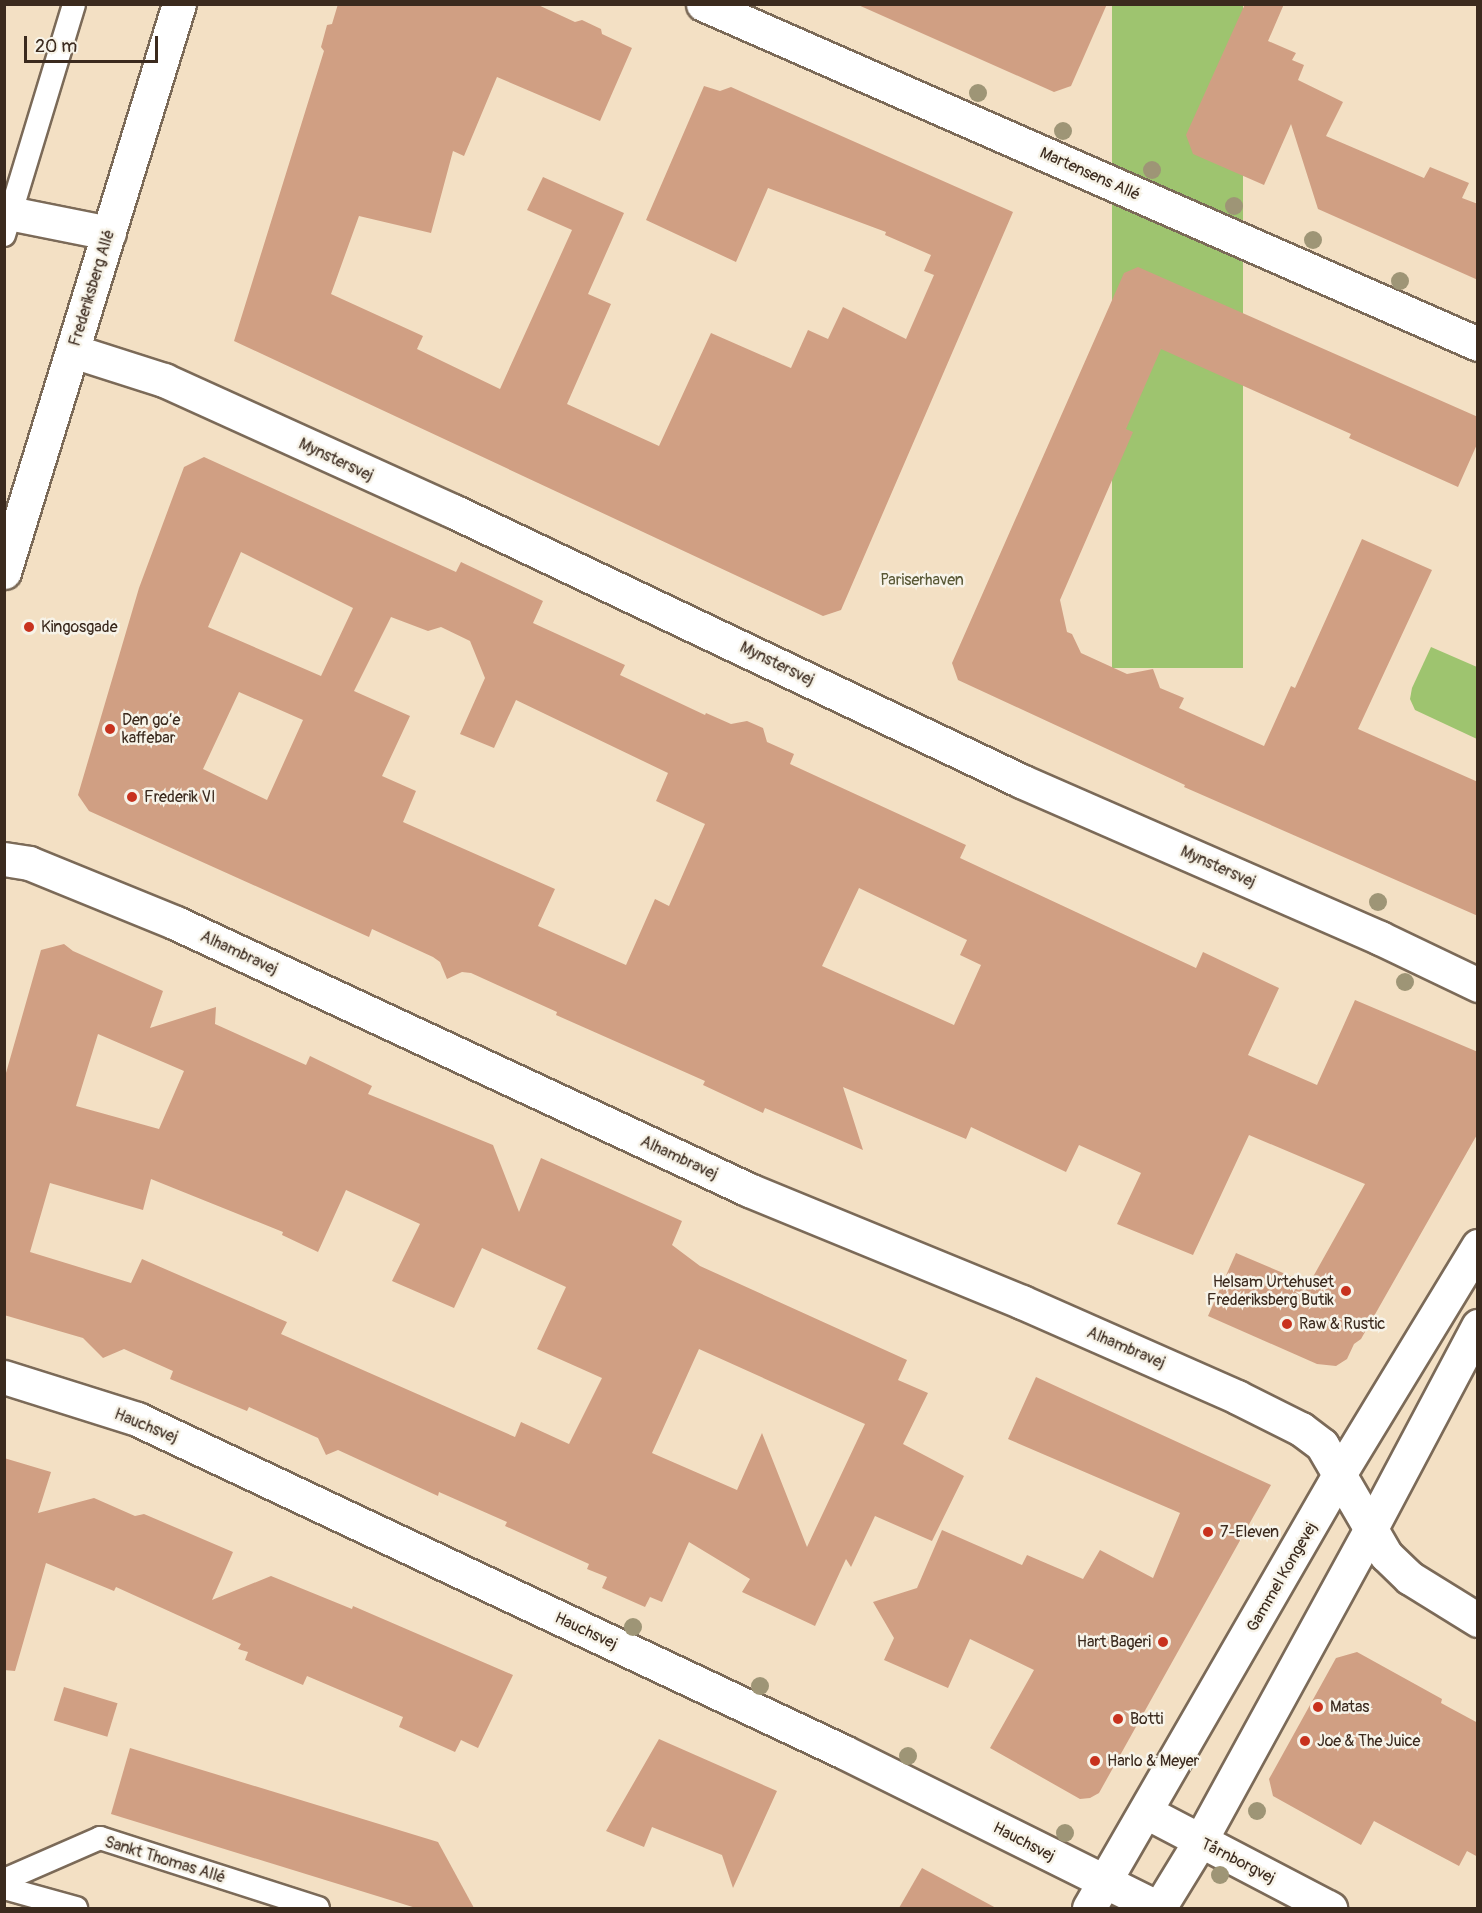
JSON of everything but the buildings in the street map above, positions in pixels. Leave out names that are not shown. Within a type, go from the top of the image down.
[{"type":"street","name":"Frederiksberg Allé","points":[[4,572],[179,4]]},
{"type":"street","name":"Martensens Allé","points":[[703,4],[1478,345]]},
{"type":"street","points":[[6,220],[109,233]]},
{"type":"street","name":"Mynstersvej","points":[[73,351],[164,380],[453,512],[1021,781],[1369,933],[1478,985]]},
{"type":"street","name":"Alhambravej","points":[[4,859],[29,863],[176,923],[749,1190],[1022,1302],[1237,1397],[1301,1429],[1322,1445],[1386,1555],[1410,1578],[1478,1620]]},
{"type":"street","name":"Gammel Kongevej","points":[[1097,1895],[1340,1473],[1478,1246]]},
{"type":"street","points":[[1159,1908],[1200,1841],[1370,1530],[1478,1326]]},
{"type":"street","name":"Hauchsvej","points":[[4,1377],[137,1419],[914,1786],[1097,1895],[1159,1908]]},
{"type":"street","name":"Tårnborgvej","points":[[1146,1812],[1330,1908]]},
{"type":"lane","points":[[6,220],[74,4]]},
{"type":"lane","name":"Sankt Thomas Allé","points":[[4,1880],[100,1839],[293,1905],[318,1908]]},
{"type":"lane","points":[[4,1888],[76,1908]]},
{"type":"green space","points":[[1112,5],[1243,5],[1243,668],[1112,668]]},
{"type":"green space","points":[[1431,647],[1477,667],[1477,739],[1415,710],[1410,699],[1412,688]]},
{"type":"place","name":"Kingosgade","points":[[29,627]]},
{"type":"place","name":"Den go’e kaffebar","points":[[110,729]]},
{"type":"place","name":"Frederik VI","points":[[132,797]]},
{"type":"place","name":"Helsam Urtehuset Frederiksberg Butik","points":[[1346,1291]]},
{"type":"place","name":"Raw & Rustic","points":[[1287,1324]]},
{"type":"place","name":"7-Eleven","points":[[1208,1532]]},
{"type":"place","name":"Hart Bageri","points":[[1163,1642]]},
{"type":"place","name":"Matas","points":[[1318,1707]]},
{"type":"place","name":"Botti","points":[[1118,1719]]},
{"type":"place","name":"Joe & The Juice","points":[[1305,1741]]},
{"type":"place","name":"Harlo & Meyer","points":[[1095,1761]]},
{"type":"park label","name":"Pariserhaven","points":[[922,580]]}]
